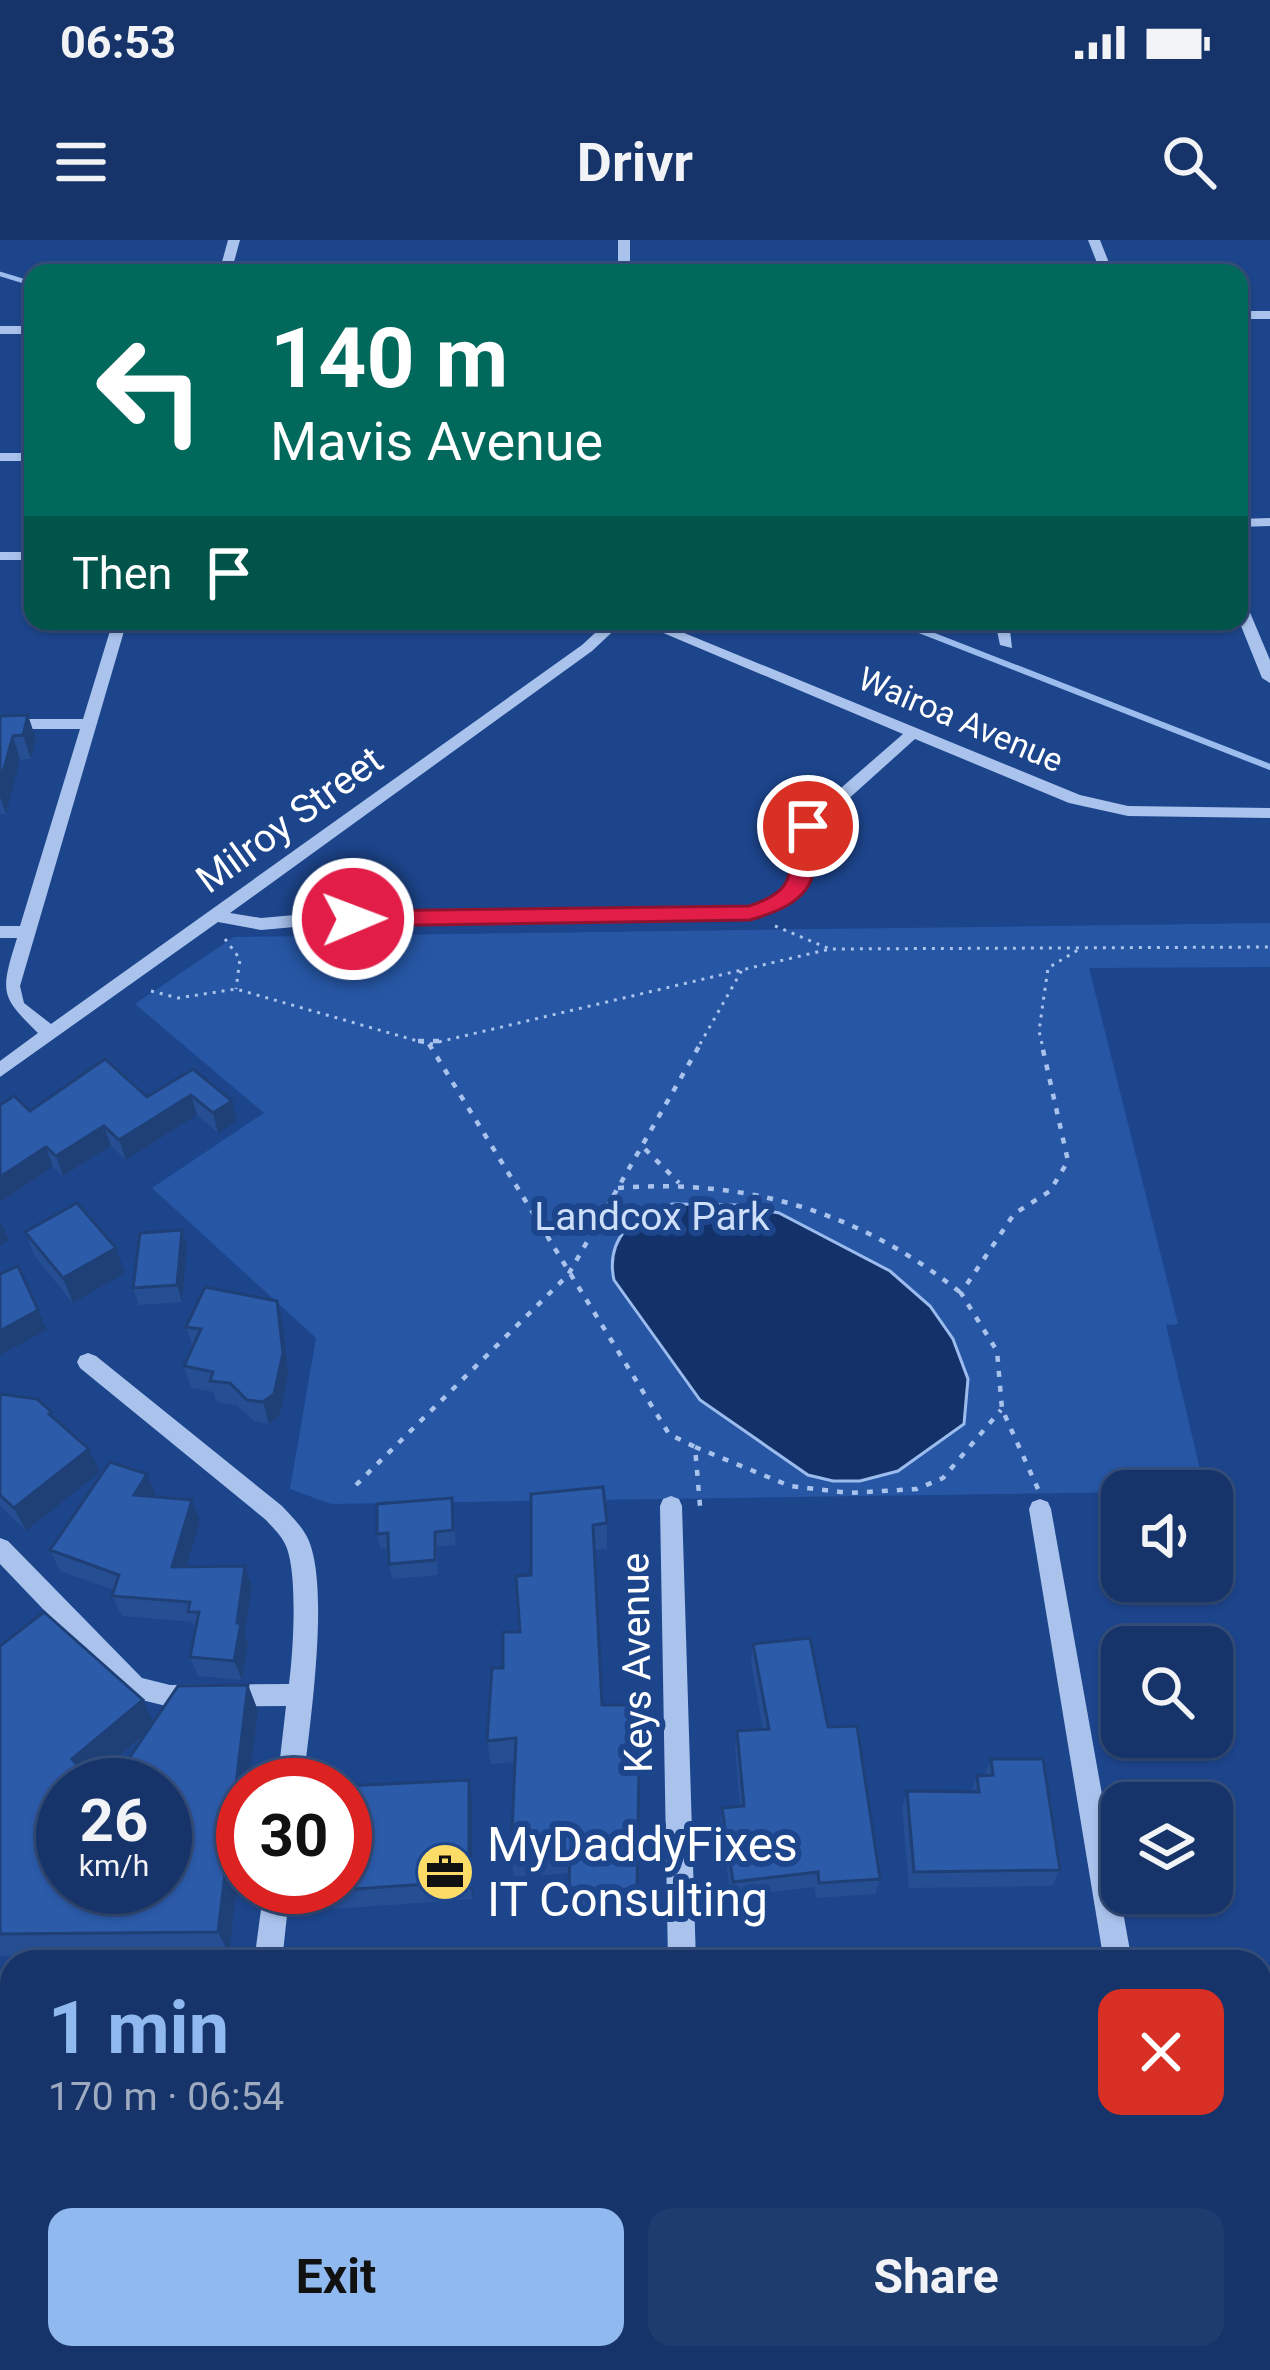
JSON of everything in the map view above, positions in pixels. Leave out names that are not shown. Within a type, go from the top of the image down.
[{"type":"street","points":[[1248,625],[1270,678]]},
{"type":"street","points":[[51,1034],[15,1006],[10,993],[117,630]]},
{"type":"street","name":"Milroy Street","points":[[0,1070],[607,630]]},
{"type":"street","name":"Wairoa Avenue","points":[[663,630],[1096,806],[1153,813],[1270,813]]},
{"type":"street","points":[[1003,630],[1007,645]]},
{"type":"street","points":[[0,724],[89,724]]},
{"type":"street","points":[[218,915],[241,924],[730,914],[765,909],[789,896],[801,878],[801,840],[808,826],[914,732]]},
{"type":"street","points":[[242,898],[306,920]]},
{"type":"street","points":[[0,932],[29,932]]},
{"type":"street","points":[[88,1362],[274,1513],[297,1540],[306,1618],[293,1758]]},
{"type":"street","points":[[1039,1502],[1116,1950]]},
{"type":"street","name":"Keys Avenue","points":[[671,1506],[682,1950]]},
{"type":"street","points":[[0,1548],[48,1614],[135,1688],[170,1696],[301,1695]]},
{"type":"street","points":[[270,1950],[274,1914]]},
{"type":"path","points":[[773,923],[786,934],[830,949]]},
{"type":"path","points":[[225,939],[240,959],[236,989]]},
{"type":"path","points":[[961,1293],[1014,1214],[1050,1191],[1067,1161],[1040,1031],[1048,968],[1082,947]]},
{"type":"path","points":[[151,991],[178,998],[236,989],[430,1044],[830,949],[1270,947]]},
{"type":"path","points":[[356,1485],[568,1275],[742,970]]},
{"type":"path","points":[[430,1044],[670,1434],[790,1486],[849,1493],[917,1489],[943,1478],[1002,1409]]},
{"type":"path","points":[[643,1148],[679,1183]]},
{"type":"path","points":[[619,1188],[679,1183],[751,1193],[828,1213],[905,1247],[961,1293],[997,1351],[1002,1409],[1039,1502]]},
{"type":"path","points":[[695,1447],[700,1506]]},
{"type":"green space","name":"Landcox Park","points":[[1270,923],[1270,967],[1089,968],[1178,1324],[1166,1325],[1200,1470],[1101,1470],[1101,1493],[331,1504],[290,1489],[316,1338],[152,1188],[264,1113],[135,1004],[234,937]]},
{"type":"shaded area","points":[[673,1204],[739,1205],[779,1213],[890,1271],[930,1306],[953,1339],[968,1379],[964,1424],[898,1471],[860,1481],[833,1481],[808,1475],[700,1400],[614,1280],[614,1252],[626,1229],[646,1213]]},
{"type":"building","points":[[28,715],[23,735],[13,736],[0,783],[0,716]]},
{"type":"building","points":[[105,1059],[147,1097],[193,1069],[232,1101],[213,1113],[191,1095],[119,1140],[104,1126],[56,1156],[46,1147],[0,1177],[0,1105],[14,1096],[30,1111]]},
{"type":"building","points":[[77,1203],[116,1248],[63,1278],[25,1232]]},
{"type":"building","points":[[182,1230],[177,1285],[133,1288],[140,1233]]},
{"type":"building","points":[[18,1266],[38,1310],[0,1331],[0,1274]]},
{"type":"building","points":[[205,1287],[277,1301],[283,1353],[274,1394],[263,1402],[247,1400],[230,1383],[210,1381],[213,1372],[184,1366],[201,1329],[186,1327]]},
{"type":"building","points":[[0,1394],[37,1399],[89,1449],[14,1508],[0,1495]]},
{"type":"building","points":[[110,1462],[147,1474],[134,1495],[192,1500],[172,1567],[245,1566],[234,1661],[190,1657],[199,1612],[188,1612],[190,1602],[112,1596],[119,1575],[50,1550]]},
{"type":"building","points":[[603,1487],[607,1523],[593,1525],[602,1705],[640,1705],[637,1890],[569,1888],[570,1852],[511,1857],[516,1738],[487,1741],[492,1668],[503,1668],[503,1632],[520,1632],[516,1576],[531,1575],[531,1494]]},
{"type":"building","points":[[452,1498],[453,1530],[435,1532],[435,1560],[389,1564],[388,1533],[377,1534],[377,1504]]},
{"type":"building","points":[[44,1612],[143,1700],[73,1758],[36,1758],[36,1914],[192,1914],[192,1758],[129,1758],[178,1686],[248,1685],[239,1758],[216,1758],[218,1932],[0,1934],[0,1646]]},
{"type":"building","points":[[810,1638],[828,1727],[857,1726],[880,1879],[819,1883],[818,1872],[733,1882],[722,1808],[744,1806],[737,1731],[769,1729],[753,1644]]},
{"type":"building","points":[[991,1759],[1043,1759],[1060,1870],[914,1872],[907,1791],[979,1792],[977,1776],[993,1775]]},
{"type":"building","points":[[469,1780],[469,1881],[372,1888],[372,1785]]},
{"type":"waterway","points":[[0,274],[24,281]]},
{"type":"waterway","points":[[919,630],[1270,767]]},
{"type":"place","name":"MyDaddyFixes IT Consulting","points":[[445,1872]]},
{"type":"route","points":[[353,919],[750,913],[775,905],[796,888],[804,870],[802,833],[808,826]]}]
